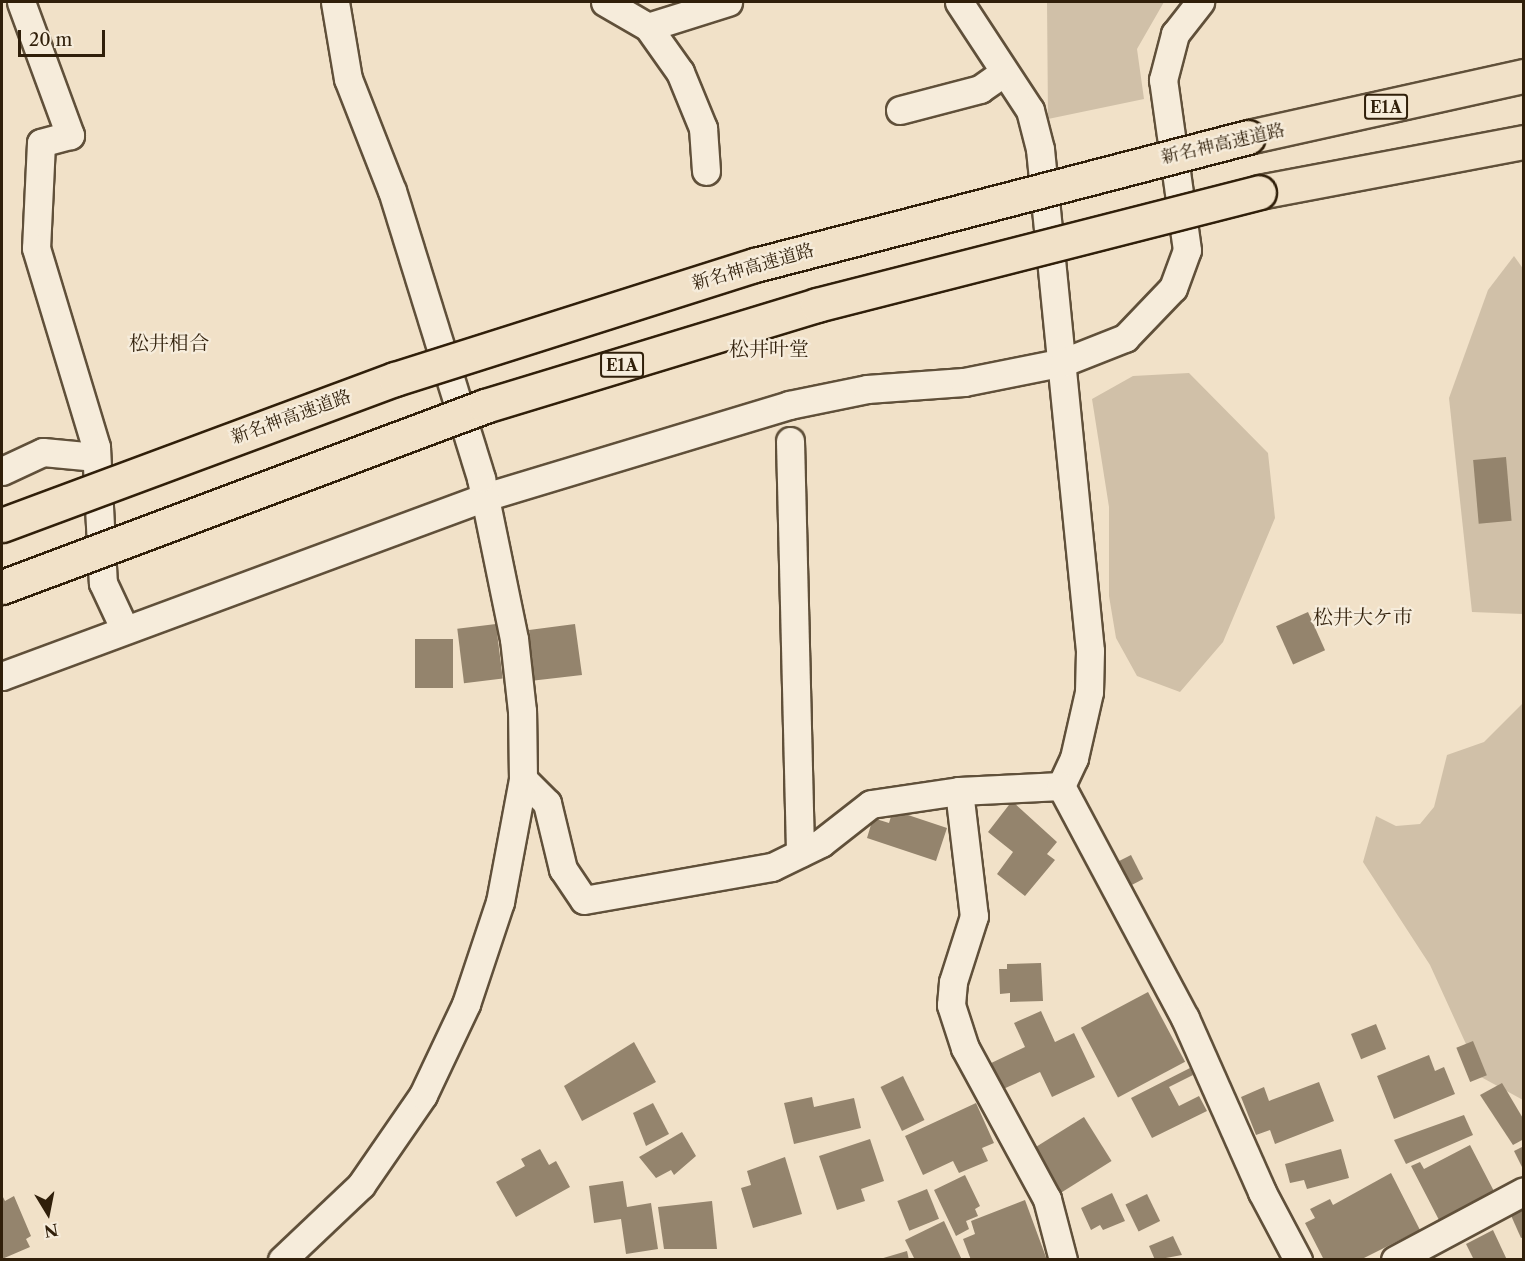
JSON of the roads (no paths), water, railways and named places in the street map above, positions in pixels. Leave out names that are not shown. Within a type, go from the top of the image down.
[{"type":"highway","name":"新名神高速道路","points":[[2,525],[395,379],[755,265],[1248,137],[1524,76]]},
{"type":"highway","name":"E1A","points":[[2,587],[96,548],[485,406],[817,305],[1259,192],[1524,142]]},
{"type":"street","points":[[21,2],[70,135],[41,143],[36,248],[96,457],[103,583],[124,628]]},
{"type":"street","points":[[282,1260],[361,1185],[423,1095],[466,1004],[500,902],[523,779],[522,711],[514,639],[485,497],[392,191],[348,79],[335,2]]},
{"type":"street","points":[[605,2],[648,27],[680,72],[703,128],[706,171]]},
{"type":"street","points":[[648,27],[728,2]]},
{"type":"street","points":[[959,2],[1030,110],[1040,149],[1064,362],[1090,651],[1089,692],[1074,758],[1061,786]]},
{"type":"street","points":[[2,676],[124,628],[485,497],[789,405],[867,389],[964,382],[1064,362],[1125,338],[1173,288],[1187,250],[1162,80],[1175,34],[1200,2]]},
{"type":"street","points":[[900,110],[980,89],[1004,72]]},
{"type":"street","points":[[790,441],[800,853]]},
{"type":"street","points":[[2,471],[43,452],[96,457]]},
{"type":"street","points":[[523,779],[547,803],[563,869],[584,900],[772,867],[800,853],[871,804],[959,791],[1061,786]]},
{"type":"street","points":[[1061,786],[1185,1018],[1262,1192],[1298,1260]]},
{"type":"street","points":[[959,791],[974,916],[953,982],[951,1005],[965,1048],[1047,1199],[1063,1260]]},
{"type":"street","points":[[1395,1260],[1524,1191]]},
{"type":"district","name":"松井相合","points":[[169,343]]},
{"type":"district","name":"松井叶堂","points":[[769,349]]},
{"type":"district","name":"松井大ケ市","points":[[1363,617]]}]
